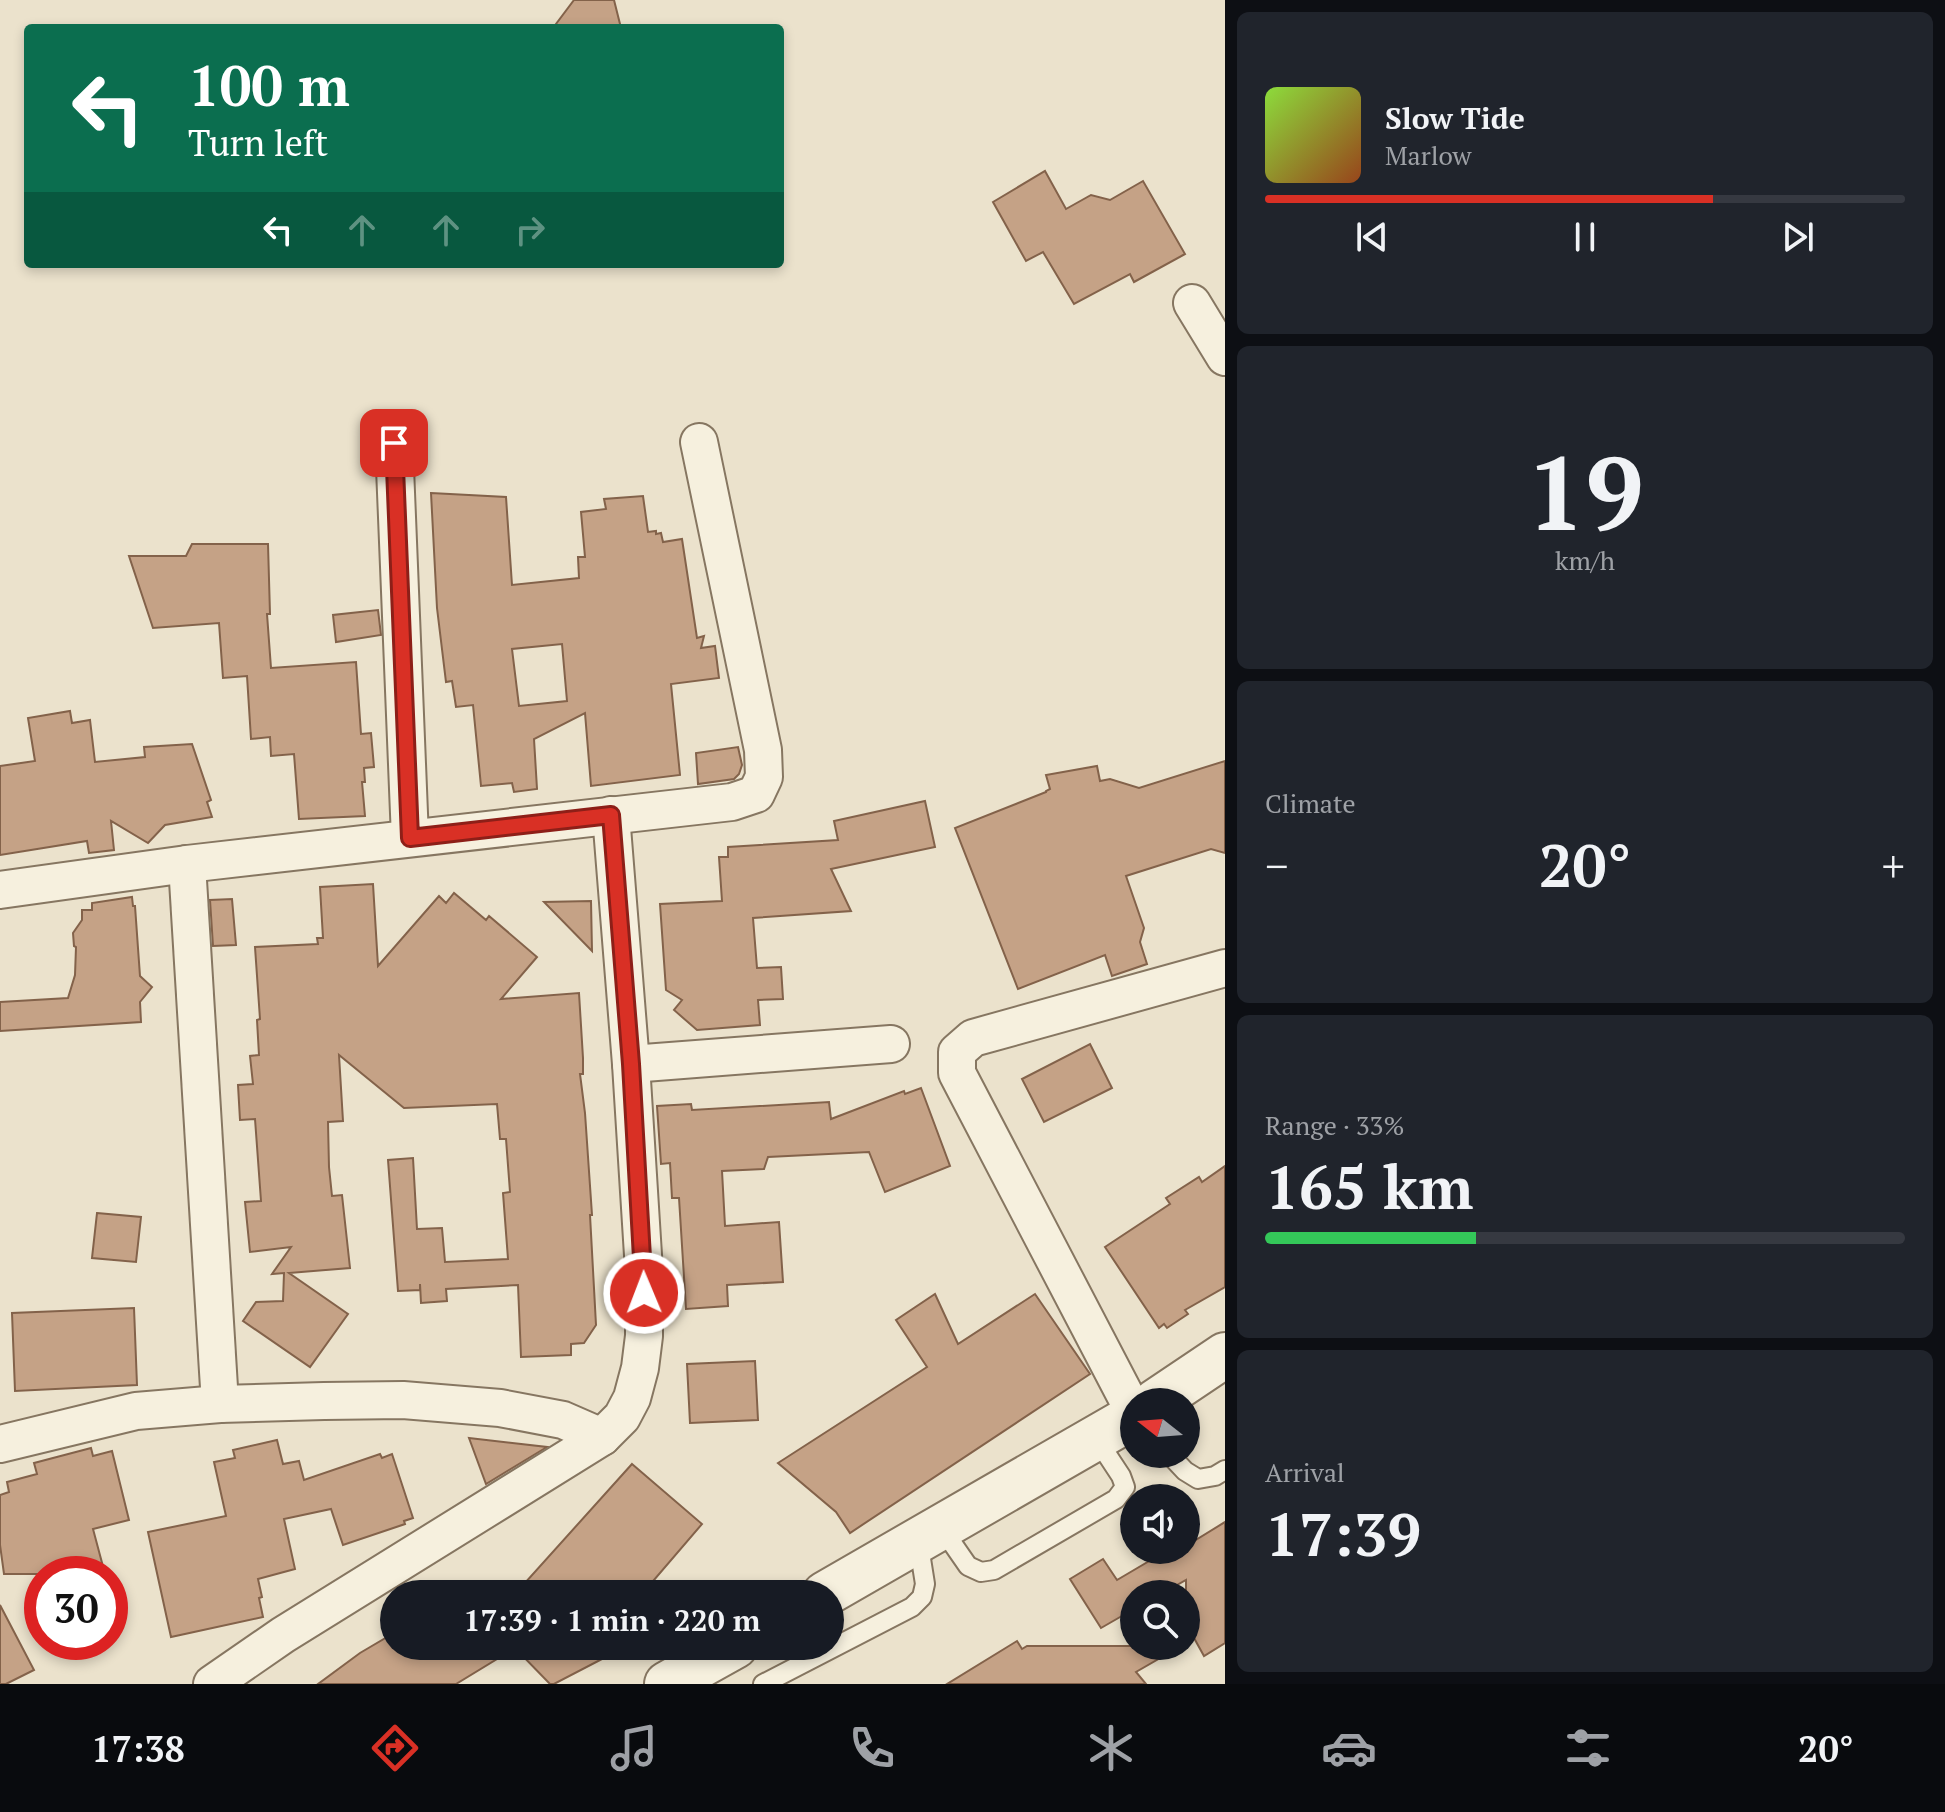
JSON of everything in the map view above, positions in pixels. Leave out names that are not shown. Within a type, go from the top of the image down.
[{"type":"street","points":[[1192,303],[1225,357]]},
{"type":"street","points":[[0,890],[187,864],[732,802],[756,794],[764,777],[763,750],[699,442]]},
{"type":"street","points":[[394,443],[410,838]]},
{"type":"street","points":[[212,1684],[296,1627],[602,1437],[622,1417],[632,1398],[644,1336],[644,1271],[611,815]]},
{"type":"street","points":[[187,864],[220,1404]]},
{"type":"street","points":[[1121,1388],[957,1073],[957,1052],[973,1038],[1225,968]]},
{"type":"street","points":[[631,1064],[891,1044]]},
{"type":"street","points":[[1176,1388],[1225,1355]]},
{"type":"street","points":[[0,1444],[136,1411],[220,1404],[403,1400],[500,1408],[563,1420],[602,1437]]},
{"type":"street","points":[[844,1583],[1120,1423]]},
{"type":"street","points":[[672,1683],[711,1660]]},
{"type":"lane","points":[[930,1534],[968,1566],[981,1572],[994,1570],[1116,1499],[1125,1487],[1096,1438]]},
{"type":"lane","points":[[1182,1468],[1198,1479],[1215,1476],[1225,1470]]},
{"type":"lane","points":[[763,1684],[912,1607],[922,1597],[930,1534]]},
{"type":"building","points":[[574,0],[614,0],[620,24],[556,24]]},
{"type":"building","points":[[1045,171],[1066,209],[1091,195],[1110,200],[1143,181],[1185,254],[1134,282],[1130,274],[1074,304],[1043,252],[1026,261],[993,202]]},
{"type":"building","points":[[431,493],[506,497],[512,585],[579,578],[578,557],[585,557],[581,512],[606,509],[604,499],[643,496],[648,532],[661,533],[663,542],[682,539],[697,638],[704,636],[701,648],[715,646],[719,678],[671,684],[680,775],[591,786],[585,713],[534,739],[537,789],[514,792],[512,783],[481,786],[473,705],[456,707],[452,681],[446,682],[437,608]],"holes":[[[562,644],[567,701],[519,706],[512,649]]]},
{"type":"building","points":[[192,544],[268,544],[270,614],[267,614],[271,668],[356,662],[361,734],[371,733],[374,767],[364,768],[365,816],[299,819],[294,754],[271,756],[270,737],[251,739],[247,676],[223,678],[219,623],[153,628],[129,556],[186,556]]},
{"type":"building","points":[[378,610],[381,635],[336,642],[333,615]]},
{"type":"building","points":[[70,711],[72,723],[90,720],[95,762],[145,757],[144,747],[192,744],[211,800],[207,802],[212,817],[165,825],[148,843],[111,821],[114,850],[89,853],[87,841],[0,855],[0,766],[35,761],[28,718]]},
{"type":"building","points":[[738,747],[742,765],[734,779],[698,784],[696,753]]},
{"type":"building","points":[[1225,761],[1225,853],[1211,849],[1126,876],[1144,928],[1140,942],[1147,964],[1112,976],[1105,955],[1018,989],[955,828],[1046,792],[1050,789],[1046,775],[1097,766],[1100,781],[1110,779],[1139,788]]},
{"type":"building","points":[[925,801],[935,847],[831,869],[851,911],[753,918],[757,968],[781,967],[783,999],[758,1000],[760,1025],[697,1030],[674,1010],[682,1000],[666,990],[660,904],[722,901],[719,857],[728,857],[728,847],[838,840],[834,821]]},
{"type":"building","points":[[373,884],[378,966],[439,896],[446,903],[454,893],[486,920],[489,916],[537,957],[501,999],[579,993],[583,1058],[583,1074],[580,1074],[592,1215],[596,1325],[584,1343],[571,1344],[571,1355],[521,1357],[518,1285],[446,1289],[447,1301],[421,1303],[420,1284],[420,1290],[398,1291],[388,1160],[413,1158],[417,1229],[442,1228],[445,1262],[508,1259],[503,1193],[510,1192],[506,1139],[500,1139],[497,1104],[404,1108],[339,1055],[343,1121],[328,1122],[329,1167],[332,1196],[342,1195],[350,1268],[289,1273],[348,1314],[310,1367],[243,1321],[256,1302],[283,1301],[284,1273],[272,1274],[291,1247],[250,1252],[245,1202],[261,1201],[255,1119],[240,1120],[238,1085],[253,1084],[250,1056],[259,1055],[255,947],[318,944],[317,938],[323,938],[320,887]]},
{"type":"building","points":[[132,897],[140,976],[152,987],[140,1002],[141,1022],[0,1031],[0,1002],[68,998],[75,975],[73,933],[82,920],[82,910],[92,910],[92,903]]},
{"type":"building","points":[[232,899],[236,945],[213,946],[210,900]]},
{"type":"building","points":[[591,901],[592,951],[544,902]]},
{"type":"building","points":[[1090,1044],[1112,1088],[1044,1122],[1022,1079]]},
{"type":"building","points":[[921,1088],[950,1166],[885,1192],[869,1152],[768,1157],[764,1169],[722,1171],[725,1226],[779,1222],[783,1282],[727,1285],[728,1306],[686,1309],[679,1198],[672,1198],[670,1163],[661,1164],[657,1106],[691,1104],[692,1110],[829,1102],[831,1119],[904,1091],[905,1094]]},
{"type":"building","points":[[1225,1166],[1225,1287],[1185,1310],[1188,1314],[1167,1328],[1164,1324],[1159,1328],[1105,1247],[1170,1204],[1166,1198],[1199,1177],[1202,1182]]},
{"type":"building","points":[[97,1213],[141,1217],[136,1262],[92,1258]]},
{"type":"building","points":[[935,1294],[958,1344],[1035,1294],[1090,1374],[850,1533],[836,1512],[778,1463],[927,1367],[896,1320]]},
{"type":"building","points":[[134,1308],[137,1385],[15,1391],[12,1313]]},
{"type":"building","points":[[755,1361],[758,1420],[690,1423],[687,1364]]},
{"type":"building","points":[[469,1438],[547,1447],[486,1484]]},
{"type":"building","points":[[277,1440],[283,1464],[299,1461],[304,1480],[380,1454],[382,1458],[392,1454],[413,1518],[404,1521],[405,1524],[343,1545],[331,1509],[284,1519],[295,1569],[258,1579],[263,1617],[171,1637],[148,1532],[226,1516],[214,1462],[235,1458],[233,1450]]},
{"type":"building","points":[[91,1448],[93,1456],[112,1451],[129,1520],[93,1529],[100,1556],[24,1556],[24,1574],[4,1574],[0,1545],[0,1495],[9,1492],[7,1482],[37,1474],[34,1463]]},
{"type":"building","points":[[632,1464],[702,1524],[654,1580],[528,1580]]},
{"type":"building","points":[[1225,1522],[1225,1643],[1204,1656],[1200,1649],[1200,1580],[1120,1580],[1120,1617],[1101,1628],[1070,1579],[1103,1559],[1117,1580],[1144,1564],[1200,1564],[1200,1537]]},
{"type":"building","points":[[0,1605],[24,1651],[24,1660],[29,1660],[34,1670],[0,1684]]},
{"type":"building","points":[[380,1641],[380,1660],[495,1660],[456,1684],[318,1684]]},
{"type":"building","points":[[1017,1641],[1022,1649],[1027,1646],[1120,1646],[1120,1660],[1157,1660],[1136,1672],[1146,1684],[947,1684]]},
{"type":"building","points":[[527,1660],[600,1660],[554,1684],[550,1684]]},
{"type":"route","points":[[394,443],[410,838],[611,815],[631,1064],[644,1293]]}]
